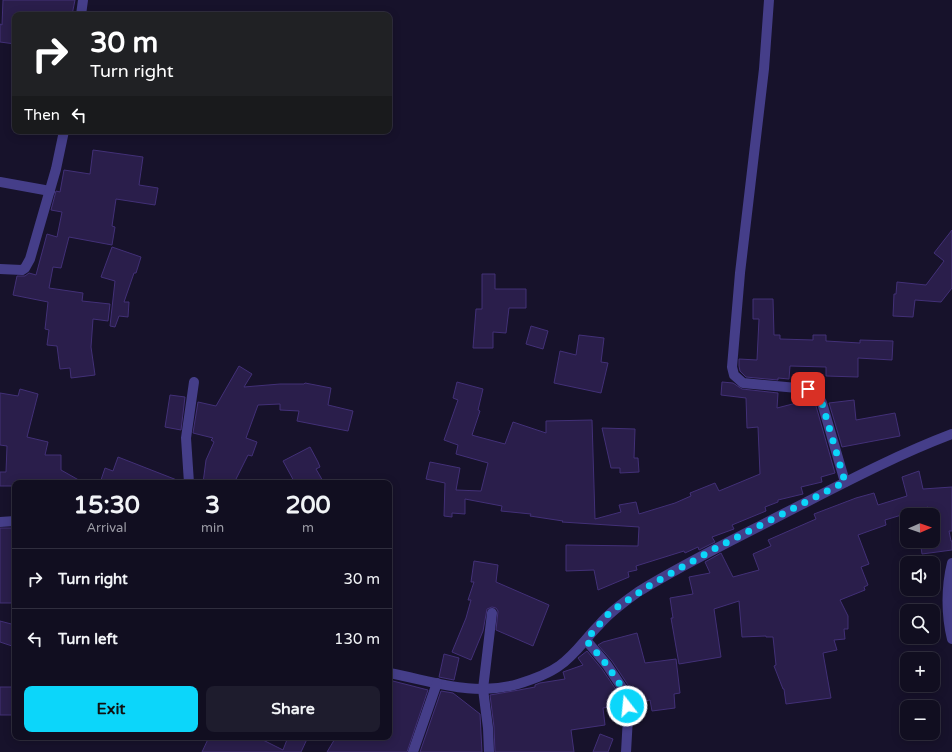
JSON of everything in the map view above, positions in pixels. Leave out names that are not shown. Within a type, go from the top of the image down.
[{"type":"street","points":[[81,12],[83,0]]},
{"type":"street","points":[[770,0],[764,69],[740,273],[732,367],[734,375],[743,383],[808,389],[817,394],[822,403],[845,482]]},
{"type":"street","points":[[0,269],[22,270],[25,268],[30,259],[50,191],[63,134]]},
{"type":"street","points":[[0,182],[50,191]]},
{"type":"street","points":[[189,480],[186,438],[194,382]]},
{"type":"street","points":[[392,674],[467,689],[483,689],[500,688],[518,684],[548,672],[564,662],[579,648],[610,612],[652,584],[716,548],[845,482],[918,447],[952,434]]},
{"type":"street","points":[[0,522],[12,521]]},
{"type":"street","points":[[952,563],[948,583],[949,617],[952,639]]},
{"type":"street","points":[[489,752],[488,728],[483,689],[492,613]]},
{"type":"street","points":[[586,640],[607,665],[627,695],[628,717],[626,752]]},
{"type":"street","points":[[413,752],[437,683]]},
{"type":"building","points":[[3,0],[75,0],[73,12],[12,12],[12,44],[0,42],[0,24],[2,25]]},
{"type":"building","points":[[93,150],[143,157],[139,185],[158,188],[155,205],[116,199],[112,226],[115,227],[112,245],[69,237],[61,268],[53,267],[49,288],[83,293],[82,301],[110,304],[108,321],[93,319],[91,347],[95,375],[71,378],[70,368],[60,369],[57,346],[47,345],[49,330],[45,329],[48,302],[13,295],[17,276],[25,276],[29,273],[36,275],[47,234],[57,237],[62,212],[51,210],[56,191],[60,192],[64,170],[90,174]]},
{"type":"building","points":[[952,230],[952,288],[941,302],[915,300],[913,317],[893,316],[894,294],[896,294],[897,282],[926,285],[944,261],[934,253]]},
{"type":"building","points":[[112,247],[141,257],[124,302],[129,302],[128,317],[119,316],[115,327],[110,326],[115,281],[101,277]]},
{"type":"building","points":[[482,274],[495,274],[495,289],[526,289],[526,308],[509,308],[506,333],[493,332],[493,348],[473,348],[476,309],[482,309]]},
{"type":"building","points":[[753,299],[773,299],[774,335],[780,335],[780,339],[813,340],[813,335],[826,335],[826,341],[860,343],[860,340],[893,341],[892,360],[858,358],[858,377],[826,376],[826,367],[790,366],[789,379],[778,378],[778,380],[746,377],[740,371],[739,359],[757,360],[759,319],[753,319]]},
{"type":"building","points":[[531,326],[548,331],[543,349],[526,344]]},
{"type":"building","points":[[579,335],[604,338],[601,362],[608,363],[601,393],[554,383],[560,351],[576,355]]},
{"type":"building","points":[[239,366],[252,374],[244,387],[305,383],[331,388],[328,405],[353,411],[348,431],[297,421],[299,411],[280,410],[280,404],[258,405],[246,438],[257,442],[252,456],[248,455],[236,480],[203,480],[206,460],[214,442],[211,440],[213,438],[193,433],[198,402],[216,406]]},
{"type":"building","points":[[457,382],[483,389],[478,410],[480,411],[472,435],[475,436],[505,444],[513,422],[546,433],[546,421],[592,420],[595,519],[621,512],[619,505],[636,502],[639,514],[675,503],[691,496],[690,493],[715,483],[719,491],[760,474],[758,427],[747,428],[746,398],[721,395],[722,382],[733,383],[742,389],[778,393],[777,408],[812,399],[816,406],[835,473],[821,477],[822,482],[801,487],[803,494],[778,500],[778,502],[765,507],[766,511],[732,525],[734,529],[712,537],[715,542],[699,550],[698,547],[685,553],[684,551],[636,566],[637,570],[628,572],[629,577],[598,590],[594,570],[566,571],[566,545],[638,546],[639,527],[562,522],[563,521],[530,516],[531,514],[501,511],[502,506],[465,499],[465,514],[452,513],[452,517],[444,516],[445,483],[426,479],[430,462],[460,468],[456,490],[481,491],[488,463],[456,454],[458,445],[444,440],[458,400],[453,398]]},
{"type":"building","points":[[20,389],[38,394],[27,437],[48,442],[45,455],[61,455],[61,470],[79,480],[12,480],[12,486],[0,486],[0,472],[6,472],[7,446],[0,445],[0,393],[18,396]]},
{"type":"building","points":[[170,395],[185,397],[181,430],[165,427]]},
{"type":"building","points":[[854,400],[856,420],[895,413],[900,436],[842,447],[829,403]]},
{"type":"building","points":[[602,428],[635,429],[634,458],[638,458],[639,472],[620,473],[620,468],[611,468]]},
{"type":"building","points":[[310,447],[320,467],[316,469],[322,480],[293,480],[283,461]]},
{"type":"building","points":[[118,457],[177,480],[101,480],[105,468],[113,471]]},
{"type":"building","points":[[919,471],[923,489],[952,487],[952,531],[949,531],[952,541],[952,550],[922,554],[921,548],[940,548],[940,508],[900,508],[900,515],[885,520],[886,525],[858,535],[869,564],[861,567],[868,585],[864,587],[865,590],[840,600],[848,616],[848,629],[844,629],[845,639],[834,640],[837,650],[823,653],[831,698],[786,704],[784,689],[774,666],[776,665],[773,637],[742,637],[739,601],[714,609],[721,657],[679,664],[671,618],[673,618],[670,598],[693,594],[689,577],[710,573],[705,562],[721,553],[733,577],[759,570],[753,554],[771,546],[768,540],[816,519],[814,514],[856,498],[874,493],[878,505],[907,496],[902,477]]},
{"type":"building","points":[[0,528],[12,528],[12,603],[0,603]]},
{"type":"building","points":[[474,561],[498,565],[496,582],[549,605],[533,646],[496,630],[498,611],[496,608],[492,607],[487,609],[483,631],[471,660],[452,652],[466,618],[471,600],[468,600],[474,582],[471,582]]},
{"type":"building","points":[[0,621],[12,624],[12,646],[0,642]]},
{"type":"building","points":[[637,633],[645,663],[676,659],[680,693],[674,694],[675,708],[652,711],[650,700],[634,703],[632,691],[612,661],[598,645],[603,642]]},
{"type":"building","points":[[587,651],[602,669],[621,697],[621,705],[603,708],[605,725],[571,730],[574,752],[495,752],[490,695],[535,687],[535,685],[540,683],[565,679],[563,672],[583,665],[578,658]]},
{"type":"building","points":[[444,654],[459,658],[454,680],[439,677]]},
{"type":"building","points":[[392,681],[428,690],[407,752],[327,752],[334,740],[392,740]]},
{"type":"building","points":[[0,687],[12,687],[12,715],[0,715]]},
{"type":"building","points":[[441,691],[453,693],[480,714],[482,752],[420,752]]},
{"type":"building","points":[[600,734],[613,739],[608,752],[593,752]]},
{"type":"building","points":[[208,740],[263,740],[283,750],[287,740],[307,740],[301,752],[202,752]]},
{"type":"route","points":[[627,706],[627,695],[607,665],[586,640],[610,612],[652,584],[716,548],[845,482],[820,397],[808,389]]}]
